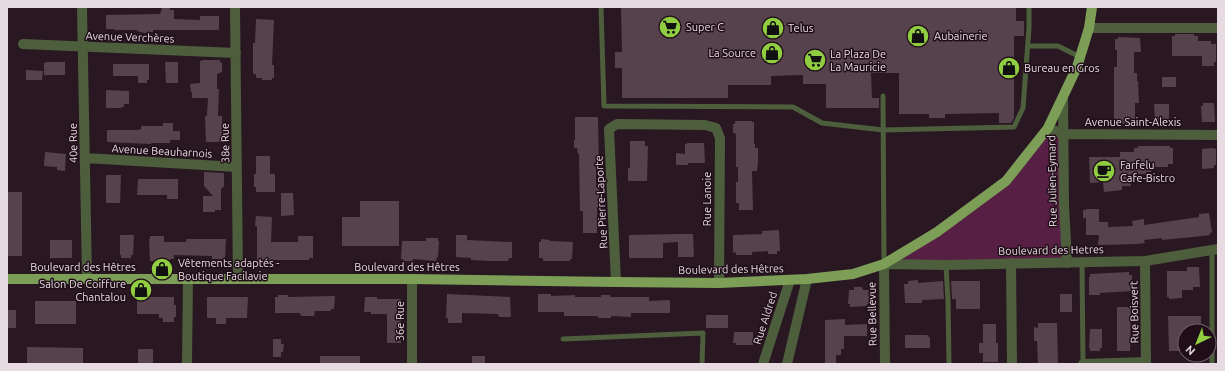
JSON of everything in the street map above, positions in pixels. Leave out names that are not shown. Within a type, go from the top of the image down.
[{"type":"main road","name":"Boulevard des Hêtres","points":[[7,279],[412,279],[718,282],[807,279],[853,274],[884,264],[937,232],[1006,181],[1048,128],[1080,57],[1089,28],[1092,7]]},
{"type":"street","name":"40e Rue","points":[[82,7],[87,278]]},
{"type":"street","name":"38e Rue","points":[[235,7],[238,279]]},
{"type":"street","points":[[1089,28],[1218,28]]},
{"type":"street","name":"Avenue Verchères","points":[[23,44],[236,53]]},
{"type":"street","name":"Rue Julien-Eymard","points":[[1062,98],[1064,204],[1067,263]]},
{"type":"street","name":"Rue Pierre-Laporte","points":[[616,282],[609,129],[617,124],[705,125]]},
{"type":"street","name":"Rue Lanoie","points":[[705,125],[716,128],[720,138],[718,282]]},
{"type":"street","name":"Avenue Saint-Alexis","points":[[1048,128],[1063,134],[1218,135]]},
{"type":"street","name":"Avenue Beauharnois","points":[[85,158],[237,167]]},
{"type":"street","name":"Boulevard des Hetres","points":[[884,264],[946,265],[1145,260],[1215,250]]},
{"type":"street","name":"Rue Boisvert","points":[[1145,260],[1146,363]]},
{"type":"street","points":[[1011,263],[1012,364]]},
{"type":"street","name":"Rue Bellevue","points":[[884,264],[885,364]]},
{"type":"street","points":[[188,279],[188,364]]},
{"type":"street","name":"36e Rue","points":[[412,279],[412,364]]},
{"type":"street","points":[[787,364],[807,279]]},
{"type":"street","name":"Rue Aldred","points":[[763,364],[790,280]]},
{"type":"street","points":[[1083,364],[1146,363]]},
{"type":"lane","points":[[601,7],[604,106],[793,107],[822,122],[883,130],[1014,127],[1023,108],[1028,46],[1029,7]]},
{"type":"lane","points":[[1028,46],[1058,46],[1080,57]]},
{"type":"lane","points":[[883,96],[884,264]]},
{"type":"lane","points":[[1212,364],[1215,250]]},
{"type":"lane","points":[[1082,262],[1083,364]]},
{"type":"lane","points":[[946,265],[949,364]]},
{"type":"lane","points":[[563,339],[703,334],[702,364]]},
{"type":"shaded area","points":[[1048,128],[1063,134],[1067,263],[884,264],[1006,181]]},
{"type":"building","name":"La Plaza De La Mauricie","points":[[621,7],[1016,7],[1016,21],[1024,21],[1024,36],[1014,36],[1014,118],[1011,123],[999,123],[999,113],[945,114],[945,118],[929,118],[929,114],[899,114],[899,73],[871,73],[872,98],[879,98],[879,108],[826,108],[826,84],[803,84],[803,75],[771,76],[771,85],[728,85],[728,98],[622,98],[622,68],[615,68],[615,52],[622,52]]},
{"type":"building","points":[[162,8],[170,8],[170,10],[174,10],[174,19],[200,20],[200,16],[219,16],[219,30],[153,30],[153,32],[144,33],[137,30],[106,29],[106,15],[160,14]]},
{"type":"building","points":[[256,19],[274,20],[272,65],[274,65],[274,78],[272,78],[272,80],[262,80],[262,78],[256,78],[256,74],[253,74],[253,43],[255,43]]},
{"type":"building","points":[[1175,34],[1194,34],[1194,36],[1198,36],[1198,41],[1211,41],[1211,44],[1216,44],[1216,62],[1214,62],[1214,66],[1202,66],[1202,56],[1172,56],[1172,36],[1175,36]]},
{"type":"building","points":[[1118,37],[1140,38],[1141,52],[1134,52],[1134,73],[1137,73],[1139,103],[1135,103],[1135,124],[1117,124],[1117,121],[1114,121],[1114,67],[1117,67],[1117,50],[1115,50],[1115,39],[1118,39]]},
{"type":"building","points":[[220,60],[220,63],[222,62],[222,72],[217,74],[217,89],[219,89],[218,116],[222,116],[223,142],[206,142],[205,116],[207,116],[208,98],[192,98],[190,84],[200,83],[200,61]]},
{"type":"building","points":[[65,62],[65,75],[44,75],[44,63]]},
{"type":"building","points":[[165,62],[178,62],[178,83],[166,83]]},
{"type":"building","points":[[113,64],[149,64],[149,80],[147,80],[147,83],[138,83],[138,76],[113,76]]},
{"type":"building","points":[[26,70],[43,71],[42,80],[26,80]]},
{"type":"building","points":[[1162,77],[1176,77],[1176,87],[1162,87]]},
{"type":"building","points":[[106,90],[129,91],[129,104],[124,104],[124,107],[119,108],[106,108]]},
{"type":"building","points":[[1203,103],[1214,103],[1215,122],[1202,122],[1201,106],[1203,106]]},
{"type":"building","points":[[1154,104],[1169,104],[1169,122],[1155,122]]},
{"type":"building","points":[[575,117],[598,117],[599,170],[596,170],[596,187],[599,187],[599,207],[597,207],[597,233],[583,233],[583,211],[580,211],[579,154],[577,148],[574,148]]},
{"type":"building","points":[[735,121],[754,122],[754,144],[755,148],[758,148],[758,162],[757,171],[752,171],[753,210],[739,210],[739,203],[736,203],[738,167],[736,167],[736,135],[733,133],[733,124],[735,124]]},
{"type":"building","points":[[163,123],[173,123],[173,131],[180,131],[180,140],[170,140],[170,143],[151,144],[107,142],[107,130],[138,130],[141,129],[141,126],[163,126]]},
{"type":"building","points":[[630,141],[645,141],[645,146],[648,146],[647,181],[628,181],[628,168],[630,168]]},
{"type":"building","points":[[704,143],[705,163],[676,165],[676,153],[685,154],[685,144]]},
{"type":"building","points":[[1138,146],[1170,146],[1170,148],[1173,148],[1173,164],[1168,164],[1168,167],[1152,167],[1151,172],[1146,172],[1146,174],[1131,174],[1131,186],[1122,186],[1122,190],[1104,192],[1103,182],[1090,183],[1089,157],[1120,157],[1120,152],[1134,152],[1134,148],[1138,148]]},
{"type":"building","points":[[1202,149],[1216,149],[1216,165],[1214,165],[1214,168],[1202,169]]},
{"type":"building","points":[[45,152],[66,154],[65,171],[57,170],[57,167],[44,166]]},
{"type":"building","points":[[256,156],[270,156],[270,174],[275,174],[275,192],[256,192],[256,187],[254,187],[254,174],[256,174]]},
{"type":"building","points":[[204,172],[224,173],[224,186],[221,189],[221,210],[215,210],[215,212],[203,212],[203,196],[213,196],[204,186]]},
{"type":"building","points":[[106,175],[121,175],[120,203],[106,203]]},
{"type":"building","points":[[138,179],[178,179],[178,199],[167,199],[167,195],[137,195]]},
{"type":"building","points":[[7,192],[22,192],[22,256],[7,256]]},
{"type":"building","points":[[281,193],[293,193],[294,215],[281,216]]},
{"type":"building","points":[[360,201],[399,201],[399,246],[342,246],[342,217],[360,217]]},
{"type":"building","points":[[1099,209],[1099,222],[1108,222],[1108,227],[1133,226],[1132,221],[1144,219],[1144,225],[1199,217],[1199,214],[1209,213],[1212,232],[1210,235],[1203,236],[1162,240],[1162,238],[1144,240],[1145,243],[1137,244],[1098,245],[1099,235],[1086,235],[1086,218],[1083,218],[1083,210]]},
{"type":"building","points":[[256,216],[272,217],[271,242],[298,242],[298,236],[313,236],[313,258],[309,258],[309,260],[257,260],[257,226],[255,226]]},
{"type":"building","points":[[779,230],[780,251],[777,251],[777,254],[768,254],[768,251],[752,252],[752,255],[736,255],[736,252],[733,253],[733,235],[762,234],[762,231]]},
{"type":"building","points":[[693,234],[694,257],[678,257],[678,242],[663,243],[663,258],[629,258],[629,235]]},
{"type":"building","points":[[120,235],[134,235],[133,255],[131,255],[131,258],[121,258]]},
{"type":"building","points":[[456,235],[467,235],[467,240],[512,242],[512,258],[509,258],[508,261],[489,261],[456,257]]},
{"type":"building","points":[[150,236],[164,236],[164,242],[186,242],[186,239],[226,239],[225,259],[212,259],[212,256],[174,255],[174,259],[170,259],[170,261],[150,261]]},
{"type":"building","points":[[426,238],[438,238],[438,257],[436,261],[413,259],[413,261],[403,261],[403,259],[401,259],[402,241],[426,241]]},
{"type":"building","points":[[541,239],[573,242],[572,259],[570,259],[570,261],[543,261],[543,258],[539,258],[539,242],[541,242]]},
{"type":"building","points":[[50,240],[72,240],[72,258],[50,258]]},
{"type":"building","points":[[1187,267],[1199,267],[1200,287],[1193,287],[1193,290],[1182,290],[1182,298],[1169,299],[1169,297],[1167,297],[1167,271],[1187,271]]},
{"type":"building","points":[[1129,272],[1129,275],[1132,275],[1132,291],[1089,295],[1090,274]]},
{"type":"building","points":[[918,280],[918,283],[943,281],[944,299],[922,300],[922,303],[905,303],[904,284],[908,284],[908,281]]},
{"type":"building","points":[[951,281],[980,281],[980,309],[956,309],[956,299],[952,299]]},
{"type":"building","points":[[854,287],[862,287],[863,290],[869,290],[869,304],[867,304],[867,306],[850,307],[850,304],[848,304],[849,290],[854,290]]},
{"type":"building","points":[[447,294],[510,297],[511,317],[499,317],[498,314],[462,313],[462,323],[448,323],[448,318],[446,318]]},
{"type":"building","points":[[538,294],[551,294],[551,296],[575,295],[575,297],[601,297],[601,295],[610,295],[610,297],[649,297],[649,301],[670,300],[670,313],[631,313],[631,317],[611,316],[611,318],[598,318],[598,316],[564,316],[564,312],[538,312]]},
{"type":"building","points":[[1060,294],[1072,294],[1072,312],[1060,312]]},
{"type":"building","points":[[278,295],[288,295],[288,297],[335,296],[334,309],[331,309],[331,311],[315,311],[314,316],[301,316],[300,313],[275,313],[275,297],[278,297]]},
{"type":"building","points":[[137,297],[174,297],[176,317],[174,317],[174,322],[163,322],[163,318],[159,318],[159,314],[137,314]]},
{"type":"building","points":[[207,297],[248,297],[247,318],[226,318],[226,324],[216,324],[216,318],[207,318]]},
{"type":"building","points":[[365,297],[377,297],[377,299],[401,299],[401,343],[387,343],[387,314],[371,314],[371,312],[364,312]]},
{"type":"building","points":[[35,301],[76,301],[76,324],[35,324]]},
{"type":"building","points":[[1117,307],[1131,307],[1130,351],[1117,351]]},
{"type":"building","points":[[7,310],[16,310],[16,328],[7,328]]},
{"type":"building","points":[[706,315],[728,315],[728,328],[706,328]]},
{"type":"building","points":[[1168,316],[1201,316],[1201,323],[1177,323],[1177,351],[1169,351]]},
{"type":"building","points":[[845,319],[845,325],[867,324],[867,336],[844,336],[844,349],[841,349],[841,355],[836,355],[836,364],[825,364],[825,320]]},
{"type":"building","points":[[1038,323],[1057,323],[1058,364],[1038,364],[1037,341],[1034,341],[1034,327],[1038,328]]},
{"type":"building","points":[[983,324],[996,324],[998,362],[983,362],[983,353],[979,353],[979,343],[983,343]]},
{"type":"building","points":[[1090,329],[1102,329],[1102,348],[1100,348],[1100,351],[1090,351]]},
{"type":"building","points":[[734,332],[753,332],[753,345],[736,345],[736,343],[733,343]]},
{"type":"building","points":[[905,335],[927,335],[930,338],[930,348],[905,348]]},
{"type":"building","points":[[273,339],[281,339],[281,344],[284,344],[281,357],[273,357]]},
{"type":"building","points":[[27,347],[83,348],[83,364],[27,364]]},
{"type":"building","points":[[138,349],[153,349],[153,364],[138,364]]},
{"type":"building","points":[[320,356],[360,356],[360,364],[320,364]]},
{"type":"building","points":[[472,356],[485,356],[485,364],[472,364]]},
{"type":"place","name":"Super C","points":[[670,27]]},
{"type":"place","name":"Telus","points":[[773,28]]},
{"type":"place","name":"Aubainerie","points":[[918,36]]},
{"type":"place","name":"La Source","points":[[772,53]]},
{"type":"place","name":"La Plaza De La Mauricie","points":[[815,60]]},
{"type":"place","name":"Bureau en Gros","points":[[1009,68]]},
{"type":"place","name":"Farfelu Cafe-Bistro","points":[[1104,171]]},
{"type":"place","name":"Vêtements adaptés - Boutique Facilavie","points":[[162,269]]},
{"type":"place","name":"Salon De Coiffure Chantalou","points":[[141,290]]}]
